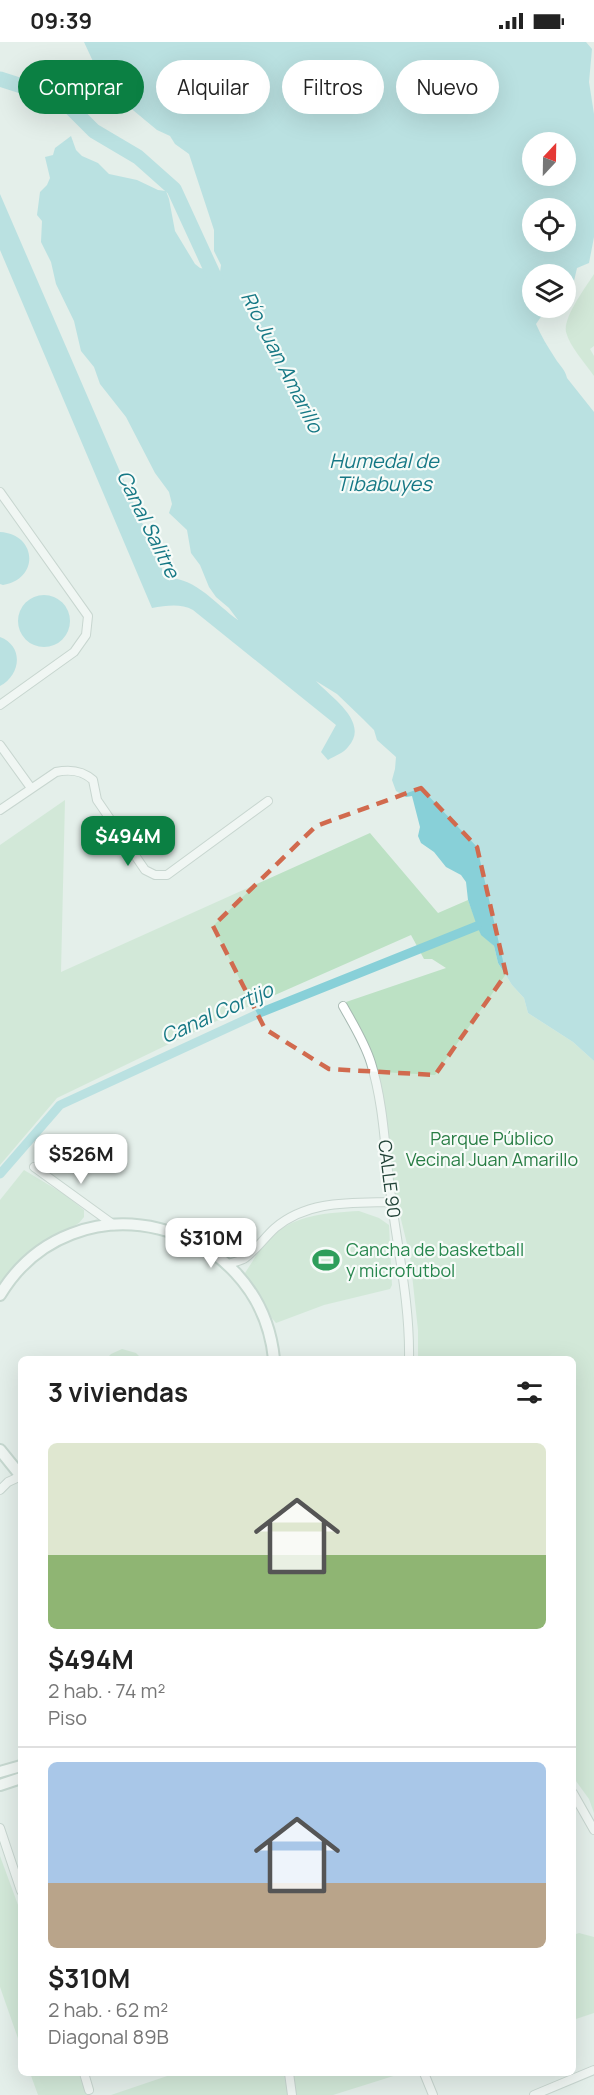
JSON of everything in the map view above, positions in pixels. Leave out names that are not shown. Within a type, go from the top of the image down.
[{"type":"street","points":[[0,492],[88,616],[87,635],[75,652],[0,705]]},
{"type":"street","points":[[0,745],[31,788]]},
{"type":"street","points":[[0,810],[56,772],[66,770],[83,772],[95,784],[94,793],[97,800],[145,870],[155,875],[167,875],[268,801]]},
{"type":"street","name":"CALLE 90","points":[[343,1006],[371,1063],[378,1090],[391,1202],[409,1314],[409,1356]]},
{"type":"street","points":[[34,1167],[114,1225]]},
{"type":"street","points":[[228,1264],[245,1258],[276,1227],[314,1207],[337,1203],[391,1202]]},
{"type":"street","points":[[0,1295],[20,1270],[42,1251],[64,1238],[88,1229],[114,1225],[145,1225],[175,1232],[203,1245],[228,1264],[251,1291],[267,1323],[273,1356]]},
{"type":"street","points":[[0,1450],[18,1472]]},
{"type":"street","points":[[0,1490],[8,1482],[18,1477]]},
{"type":"street","points":[[0,1772],[18,1767]]},
{"type":"street","points":[[0,1785],[18,1779]]},
{"type":"street","points":[[576,1798],[594,1830]]},
{"type":"street","points":[[0,1828],[18,1882]]},
{"type":"street","points":[[534,2095],[594,2070]]},
{"type":"street","points":[[85,2076],[89,2090]]},
{"type":"street","points":[[289,2076],[292,2095]]},
{"type":"street","points":[[425,2076],[434,2095]]},
{"type":"highlighted area","points":[[421,788],[477,847],[506,974],[435,1075],[329,1069],[265,1029],[213,926],[316,826]]},
{"type":"green space","points":[[594,274],[594,346],[590,349],[594,356],[594,376],[574,349],[566,332],[568,318],[576,318],[576,302]]},
{"type":"green space","name":"Parque Público Vecinal Juan Amarillo","points":[[65,800],[61,972],[370,833],[438,913],[468,900],[481,934],[494,946],[498,963],[512,985],[524,998],[528,1013],[573,1042],[594,1061],[594,1813],[589,1799],[576,1781],[576,1356],[418,1356],[418,1330],[410,1256],[393,1187],[387,1124],[366,1041],[346,1002],[446,968],[432,959],[424,959],[411,935],[225,1017],[57,1098],[0,1165],[0,845]]},
{"type":"green space","points":[[24,1170],[64,1194],[84,1210],[84,1217],[79,1223],[27,1258],[0,1288],[0,1200]]},
{"type":"green space","points":[[359,1211],[379,1218],[389,1225],[392,1285],[390,1289],[324,1305],[276,1323],[243,1276],[263,1245],[281,1229],[301,1219],[324,1214]]},
{"type":"green space","points":[[122,1349],[139,1356],[109,1356]]},
{"type":"green space","points":[[0,1856],[18,1905],[18,2038],[0,1987]]},
{"type":"green space","points":[[576,1934],[594,1937],[594,2013],[576,2019]]},
{"type":"green space","points":[[31,2076],[81,2076],[88,2095],[38,2095]]},
{"type":"green space","points":[[167,2076],[393,2076],[333,2095],[111,2095]]},
{"type":"water","name":"Humedal de Tibabuyes","points":[[84,42],[586,42],[592,49],[589,82],[594,114],[594,237],[589,263],[577,268],[576,272],[576,264],[522,264],[522,318],[540,318],[536,324],[550,350],[567,378],[594,412],[594,1061],[573,1042],[528,1013],[524,998],[512,985],[498,963],[494,946],[481,935],[468,900],[466,882],[461,875],[446,867],[434,852],[421,843],[418,836],[420,827],[412,796],[406,797],[396,791],[392,780],[396,757],[377,740],[374,730],[337,694],[316,681],[346,710],[355,728],[354,738],[346,749],[328,760],[321,752],[336,725],[193,610],[178,606],[152,608],[0,250],[0,194],[166,578],[196,586],[238,620],[209,587],[200,565],[191,553],[187,530],[169,513],[172,504],[169,492],[155,473],[126,417],[100,384],[94,367],[81,351],[74,321],[56,284],[51,262],[41,242],[42,221],[37,215],[40,192],[50,178],[45,157],[53,155],[55,148],[71,136],[76,150],[82,156],[98,163],[109,174],[137,180],[158,190],[166,191],[175,231],[195,264],[200,268],[220,272],[221,265],[214,251],[214,230],[189,154],[175,144],[170,136],[157,130],[138,114],[144,114],[144,60],[92,60]]},
{"type":"water","points":[[0,532],[21,540],[27,548],[29,557],[28,566],[23,574],[15,581],[3,585],[0,584]]},
{"type":"water","points":[[39,595],[49,595],[63,602],[70,621],[63,640],[49,647],[39,647],[29,643],[22,636],[18,626],[18,616],[22,606],[29,599]]},
{"type":"water","points":[[0,637],[13,647],[17,661],[12,675],[0,686]]},
{"type":"waterway","name":"Río Juan Amarillo","points":[[0,79],[65,102],[94,131],[138,157],[174,189],[220,289]]},
{"type":"waterway","name":"Canal Cortijo","points":[[0,1174],[60,1105],[262,1012],[477,926]]},
{"type":"place","name":"Cancha de basketball y microfutbol","points":[[326,1260]]},
{"type":"water label","name":"Canal Salitre","points":[[148,524]]}]
